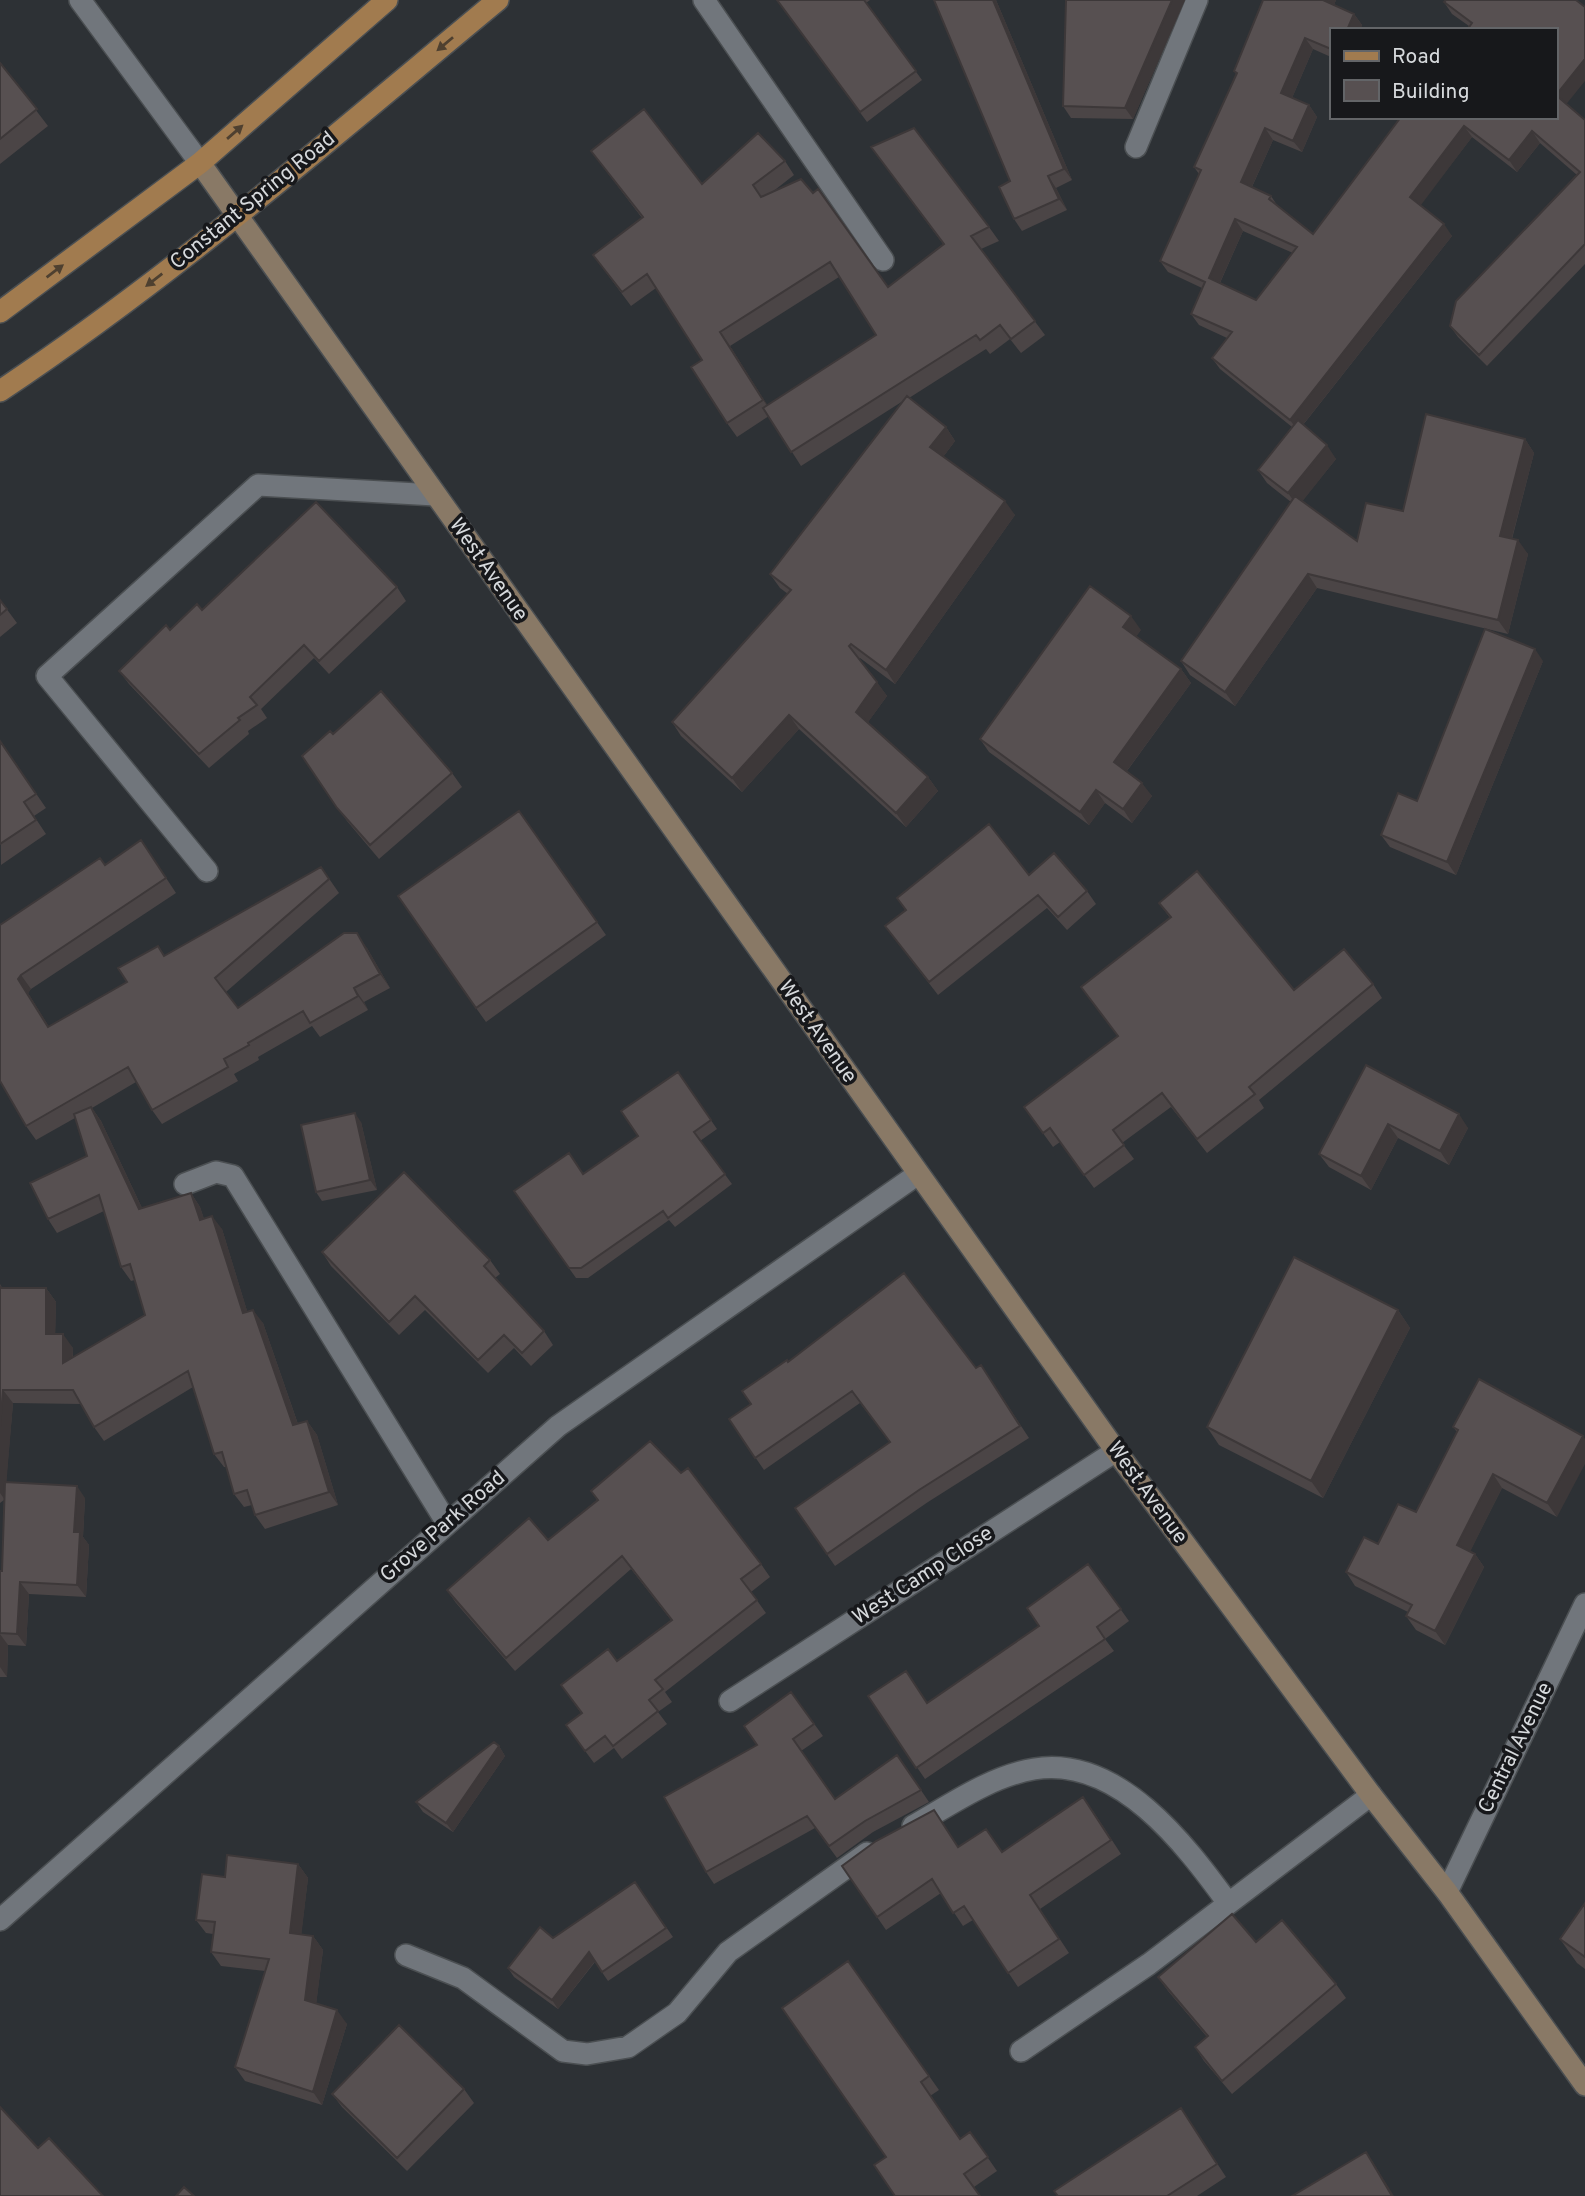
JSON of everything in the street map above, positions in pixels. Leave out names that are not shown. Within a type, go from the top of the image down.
[{"type":"main road","points":[[0,312],[200,163],[387,0]]},
{"type":"main road","name":"Constant Spring Road","points":[[0,391],[77,340],[237,216],[498,0]]},
{"type":"street","points":[[80,0],[200,163]]},
{"type":"street","points":[[704,0],[883,260]]},
{"type":"street","points":[[1136,148],[1197,0]]},
{"type":"street","name":"West Avenue","points":[[200,163],[1116,1451],[1371,1795],[1447,1892],[1585,2085]]},
{"type":"street","points":[[207,871],[47,676],[258,485],[435,495]]},
{"type":"street","points":[[185,1184],[216,1172],[233,1176],[447,1523]]},
{"type":"street","name":"Grove Park Road","points":[[0,1920],[558,1426],[918,1174]]},
{"type":"street","name":"West Camp Close","points":[[730,1701],[1116,1451]]},
{"type":"street","name":"Central Avenue","points":[[1447,1892],[1585,1604]]},
{"type":"street","points":[[406,1955],[463,1978],[563,2051],[587,2054],[628,2047],[677,2013],[728,1952],[885,1841],[979,1789],[1036,1769],[1080,1771],[1105,1779],[1164,1825],[1198,1863],[1228,1903]]},
{"type":"street","points":[[1021,2051],[1149,1964],[1371,1795]]},
{"type":"building","points":[[777,0],[864,0],[916,71],[860,112]]},
{"type":"building","points":[[934,0],[993,0],[1064,169],[1048,176],[1059,199],[1014,219],[999,187],[1010,181]]},
{"type":"building","points":[[1066,0],[1172,0],[1125,108],[1063,106]]},
{"type":"building","points":[[1263,0],[1323,0],[1354,14],[1348,28],[1330,28],[1330,49],[1305,38],[1281,93],[1309,105],[1293,141],[1265,128],[1241,182],[1271,196],[1269,199],[1313,234],[1399,119],[1557,119],[1557,96],[1585,120],[1585,244],[1479,355],[1450,326],[1456,301],[1580,172],[1532,131],[1509,160],[1464,126],[1410,197],[1444,224],[1290,420],[1212,358],[1232,332],[1191,314],[1205,282],[1160,261],[1201,170],[1194,167],[1237,73],[1234,71]],"holes":[[[1235,219],[1297,247],[1256,300],[1209,278]]]},
{"type":"building","points":[[1576,0],[1585,7],[1585,59],[1557,94],[1557,28],[1468,28],[1472,23],[1444,2]]},
{"type":"building","points":[[0,63],[37,109],[0,139]]},
{"type":"building","points":[[644,109],[702,184],[758,133],[785,161],[753,185],[761,197],[801,179],[813,193],[818,189],[888,287],[944,244],[871,147],[914,128],[989,227],[971,236],[1035,321],[1011,339],[1000,325],[980,340],[976,335],[791,452],[763,408],[876,335],[830,262],[720,332],[763,400],[727,423],[691,367],[702,360],[647,274],[622,292],[593,255],[643,217],[591,151]]},
{"type":"building","points":[[907,396],[946,427],[930,447],[1005,501],[886,670],[851,644],[849,646],[877,682],[856,712],[928,777],[896,813],[789,715],[732,778],[672,722],[791,590],[770,574]]},
{"type":"building","points":[[1426,414],[1525,439],[1500,536],[1518,540],[1498,620],[1308,574],[1225,692],[1181,661],[1295,496],[1357,541],[1366,503],[1403,511]]},
{"type":"building","points":[[1298,420],[1327,445],[1288,493],[1258,470]]},
{"type":"building","points":[[316,502],[397,587],[319,661],[304,645],[250,697],[257,705],[238,718],[240,720],[199,754],[119,671],[166,625],[170,630],[197,604],[202,610]]},
{"type":"building","points":[[1090,586],[1131,616],[1123,627],[1181,669],[1114,762],[1142,783],[1123,809],[1096,790],[1080,812],[980,739]]},
{"type":"building","points":[[0,600],[7,609],[0,615]]},
{"type":"building","points":[[1485,629],[1535,649],[1447,862],[1381,835],[1398,793],[1417,801]]},
{"type":"building","points":[[381,691],[452,773],[370,845],[337,808],[302,756],[330,731],[333,734]]},
{"type":"building","points":[[0,741],[36,794],[24,802],[36,820],[0,844]]},
{"type":"building","points":[[519,811],[597,922],[476,1008],[398,896]]},
{"type":"building","points":[[989,824],[1029,875],[1054,853],[1087,891],[1058,917],[1038,895],[929,982],[885,926],[906,910],[897,898]]},
{"type":"building","points":[[141,840],[166,878],[18,979],[48,1027],[127,982],[118,968],[158,946],[164,956],[321,867],[329,879],[215,978],[238,1008],[344,933],[357,933],[380,974],[354,988],[358,996],[310,1023],[303,1011],[248,1043],[249,1045],[224,1059],[228,1067],[152,1110],[128,1067],[26,1126],[0,1081],[0,925],[100,858],[105,865]]},
{"type":"building","points":[[1197,871],[1294,990],[1344,949],[1373,984],[1249,1087],[1255,1094],[1197,1139],[1162,1093],[1113,1130],[1124,1145],[1084,1175],[1050,1128],[1043,1133],[1024,1107],[1118,1036],[1081,987],[1171,917],[1159,903]]},
{"type":"building","points":[[1366,1065],[1459,1114],[1440,1151],[1388,1124],[1361,1176],[1319,1154]]},
{"type":"building","points":[[678,1072],[711,1120],[694,1132],[725,1174],[668,1218],[663,1211],[581,1268],[569,1268],[514,1191],[569,1153],[583,1174],[638,1136],[621,1111]]},
{"type":"building","points":[[91,1107],[139,1209],[191,1193],[200,1220],[212,1216],[243,1313],[253,1310],[293,1425],[307,1421],[329,1492],[255,1515],[247,1490],[234,1494],[222,1452],[214,1454],[188,1371],[94,1427],[73,1390],[3,1390],[0,1427],[0,1286],[46,1288],[46,1334],[63,1334],[63,1363],[145,1315],[130,1264],[121,1267],[99,1195],[48,1219],[30,1183],[87,1156],[74,1114]]},
{"type":"building","points":[[355,1113],[370,1180],[316,1192],[301,1125]]},
{"type":"building","points":[[404,1172],[490,1260],[484,1266],[544,1331],[522,1353],[504,1335],[478,1360],[415,1296],[389,1322],[322,1252]]},
{"type":"building","points":[[1294,1257],[1398,1310],[1311,1481],[1207,1427]]},
{"type":"building","points":[[904,1273],[976,1368],[981,1365],[1020,1426],[919,1490],[827,1554],[795,1508],[890,1442],[852,1391],[755,1458],[729,1419],[751,1404],[742,1391],[787,1360],[788,1362]]},
{"type":"building","points":[[1479,1379],[1583,1436],[1547,1503],[1493,1474],[1457,1545],[1475,1554],[1435,1631],[1406,1616],[1412,1605],[1346,1572],[1364,1537],[1378,1544],[1398,1504],[1416,1512],[1458,1430],[1453,1427]]},
{"type":"building","points":[[650,1441],[681,1473],[688,1468],[761,1564],[741,1579],[757,1600],[655,1680],[663,1689],[649,1700],[658,1711],[613,1746],[605,1736],[585,1751],[566,1725],[582,1713],[561,1685],[608,1649],[617,1661],[672,1620],[622,1556],[506,1658],[447,1590],[529,1518],[548,1540],[598,1500],[591,1491]]},
{"type":"building","points":[[5,1482],[77,1486],[74,1532],[80,1532],[77,1585],[20,1582],[17,1634],[0,1633]]},
{"type":"building","points":[[1088,1564],[1121,1609],[1097,1627],[1105,1639],[916,1768],[868,1696],[906,1671],[927,1703],[1039,1626],[1027,1608]]},
{"type":"building","points":[[791,1692],[814,1724],[793,1739],[835,1799],[897,1755],[921,1790],[865,1821],[829,1846],[807,1816],[706,1872],[664,1797],[757,1745],[744,1726]]},
{"type":"building","points":[[494,1742],[499,1746],[446,1823],[416,1802]]},
{"type":"building","points":[[1083,1797],[1111,1840],[1030,1895],[1059,1939],[1008,1973],[964,1906],[953,1913],[932,1879],[877,1917],[842,1866],[876,1841],[934,1810],[958,1847],[986,1829],[1002,1852]]},
{"type":"building","points":[[227,1855],[298,1864],[290,1933],[313,1936],[305,2000],[337,2010],[313,2092],[235,2067],[269,1959],[211,1952],[215,1922],[196,1920],[202,1874],[225,1877]]},
{"type":"building","points":[[635,1882],[666,1928],[602,1972],[589,1952],[552,2000],[508,1968],[540,1927],[553,1938]]},
{"type":"building","points":[[1585,1903],[1585,1957],[1560,1939]]},
{"type":"building","points":[[1232,1914],[1256,1942],[1282,1920],[1336,1984],[1222,2081],[1195,2047],[1208,2036],[1158,1977]]},
{"type":"building","points":[[848,1961],[929,2076],[921,2082],[960,2139],[970,2132],[988,2157],[964,2174],[980,2196],[895,2196],[874,2165],[886,2157],[782,2008]]},
{"type":"building","points":[[399,2025],[464,2089],[397,2158],[332,2094]]},
{"type":"building","points":[[0,2107],[38,2148],[49,2138],[103,2196],[0,2196]]},
{"type":"building","points":[[1181,2108],[1217,2164],[1167,2196],[1058,2196],[1054,2191]]},
{"type":"building","points":[[1366,2152],[1392,2196],[1292,2196]]},
{"type":"building","points":[[184,2187],[194,2196],[176,2196]]}]
